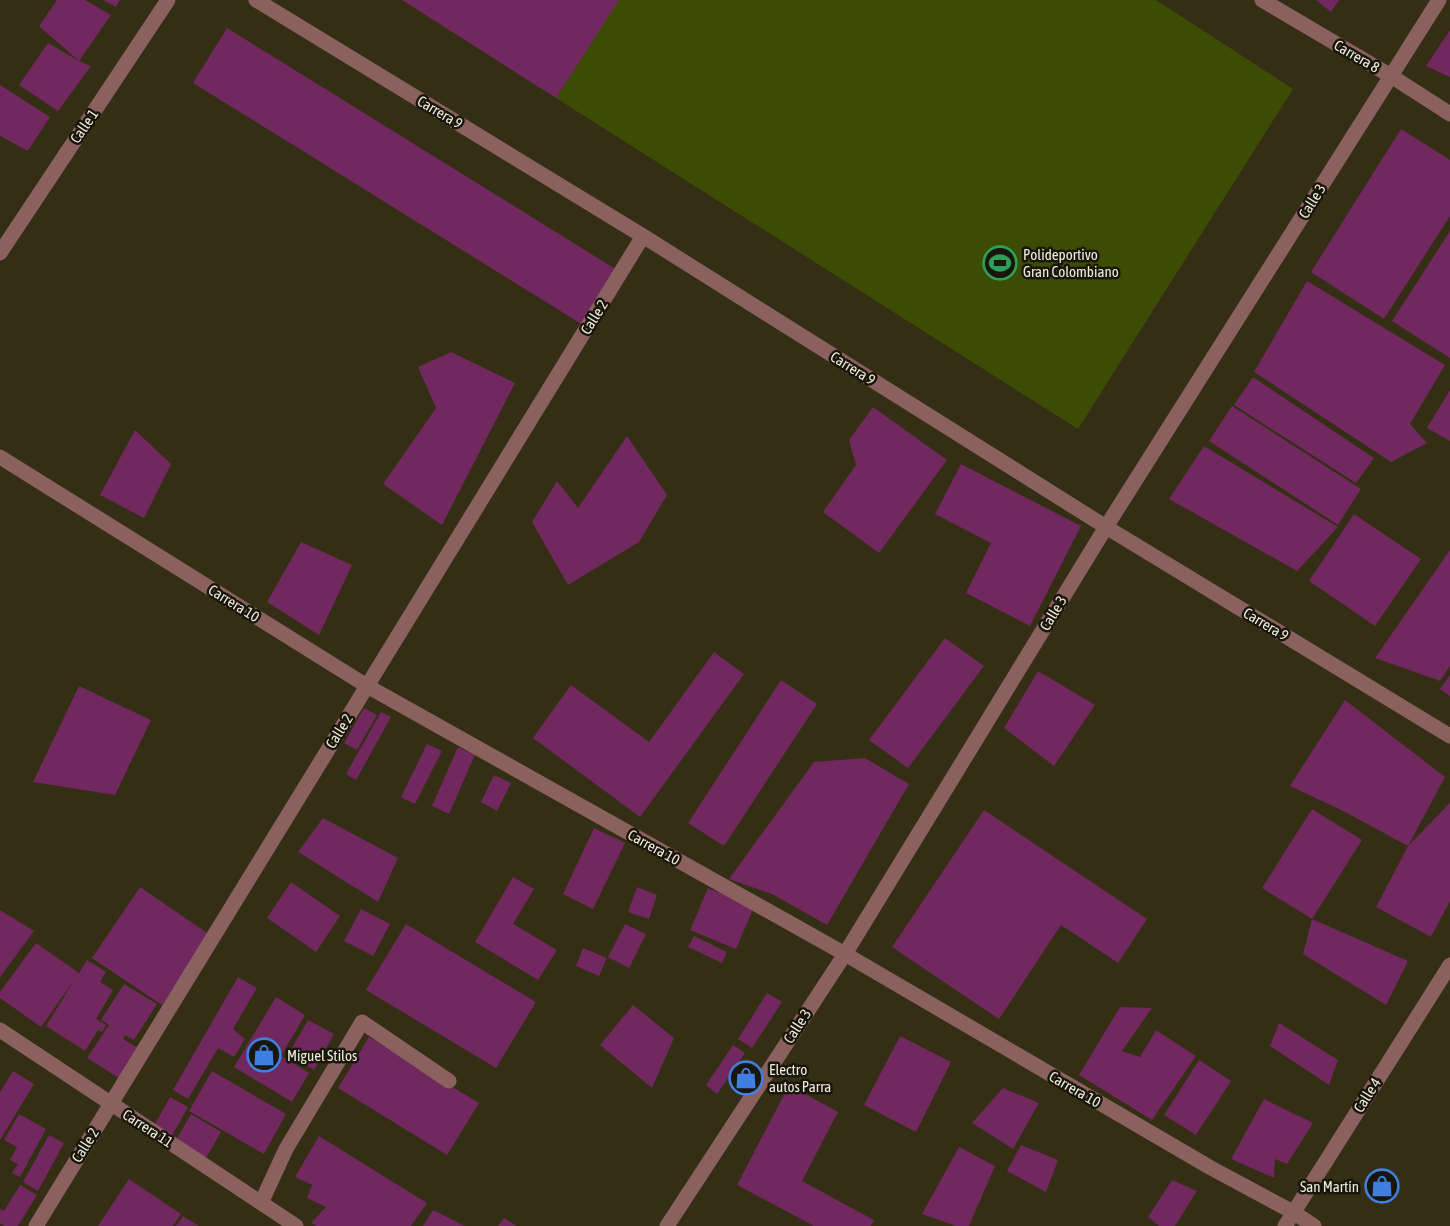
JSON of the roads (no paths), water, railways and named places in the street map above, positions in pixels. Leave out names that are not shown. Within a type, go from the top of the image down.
[{"type":"street","name":"Calle 1","points":[[0,253],[168,0]]},
{"type":"street","name":"Carrera 9","points":[[256,0],[644,236],[1106,527],[1450,736]]},
{"type":"street","name":"Carrera 8","points":[[1262,0],[1391,76],[1450,114]]},
{"type":"street","name":"Calle 3","points":[[667,1226],[845,954],[1106,527],[1439,0]]},
{"type":"street","name":"Calle 2","points":[[36,1226],[644,236]]},
{"type":"street","name":"Carrera 10","points":[[0,457],[367,686],[845,954],[1314,1226]]},
{"type":"street","name":"Calle 4","points":[[1285,1226],[1450,965]]},
{"type":"street","points":[[261,1203],[286,1149],[362,1022],[449,1082]]},
{"type":"street","name":"Carrera 11","points":[[0,1030],[296,1226]]},
{"type":"place","name":"Polideportivo Gran Colombiano","points":[[1000,263]]},
{"type":"place","name":"Miguel Stilos","points":[[264,1055]]},
{"type":"place","name":"Electro autos Parra","points":[[746,1078]]},
{"type":"place","name":"San Martín","points":[[1382,1186]]}]
